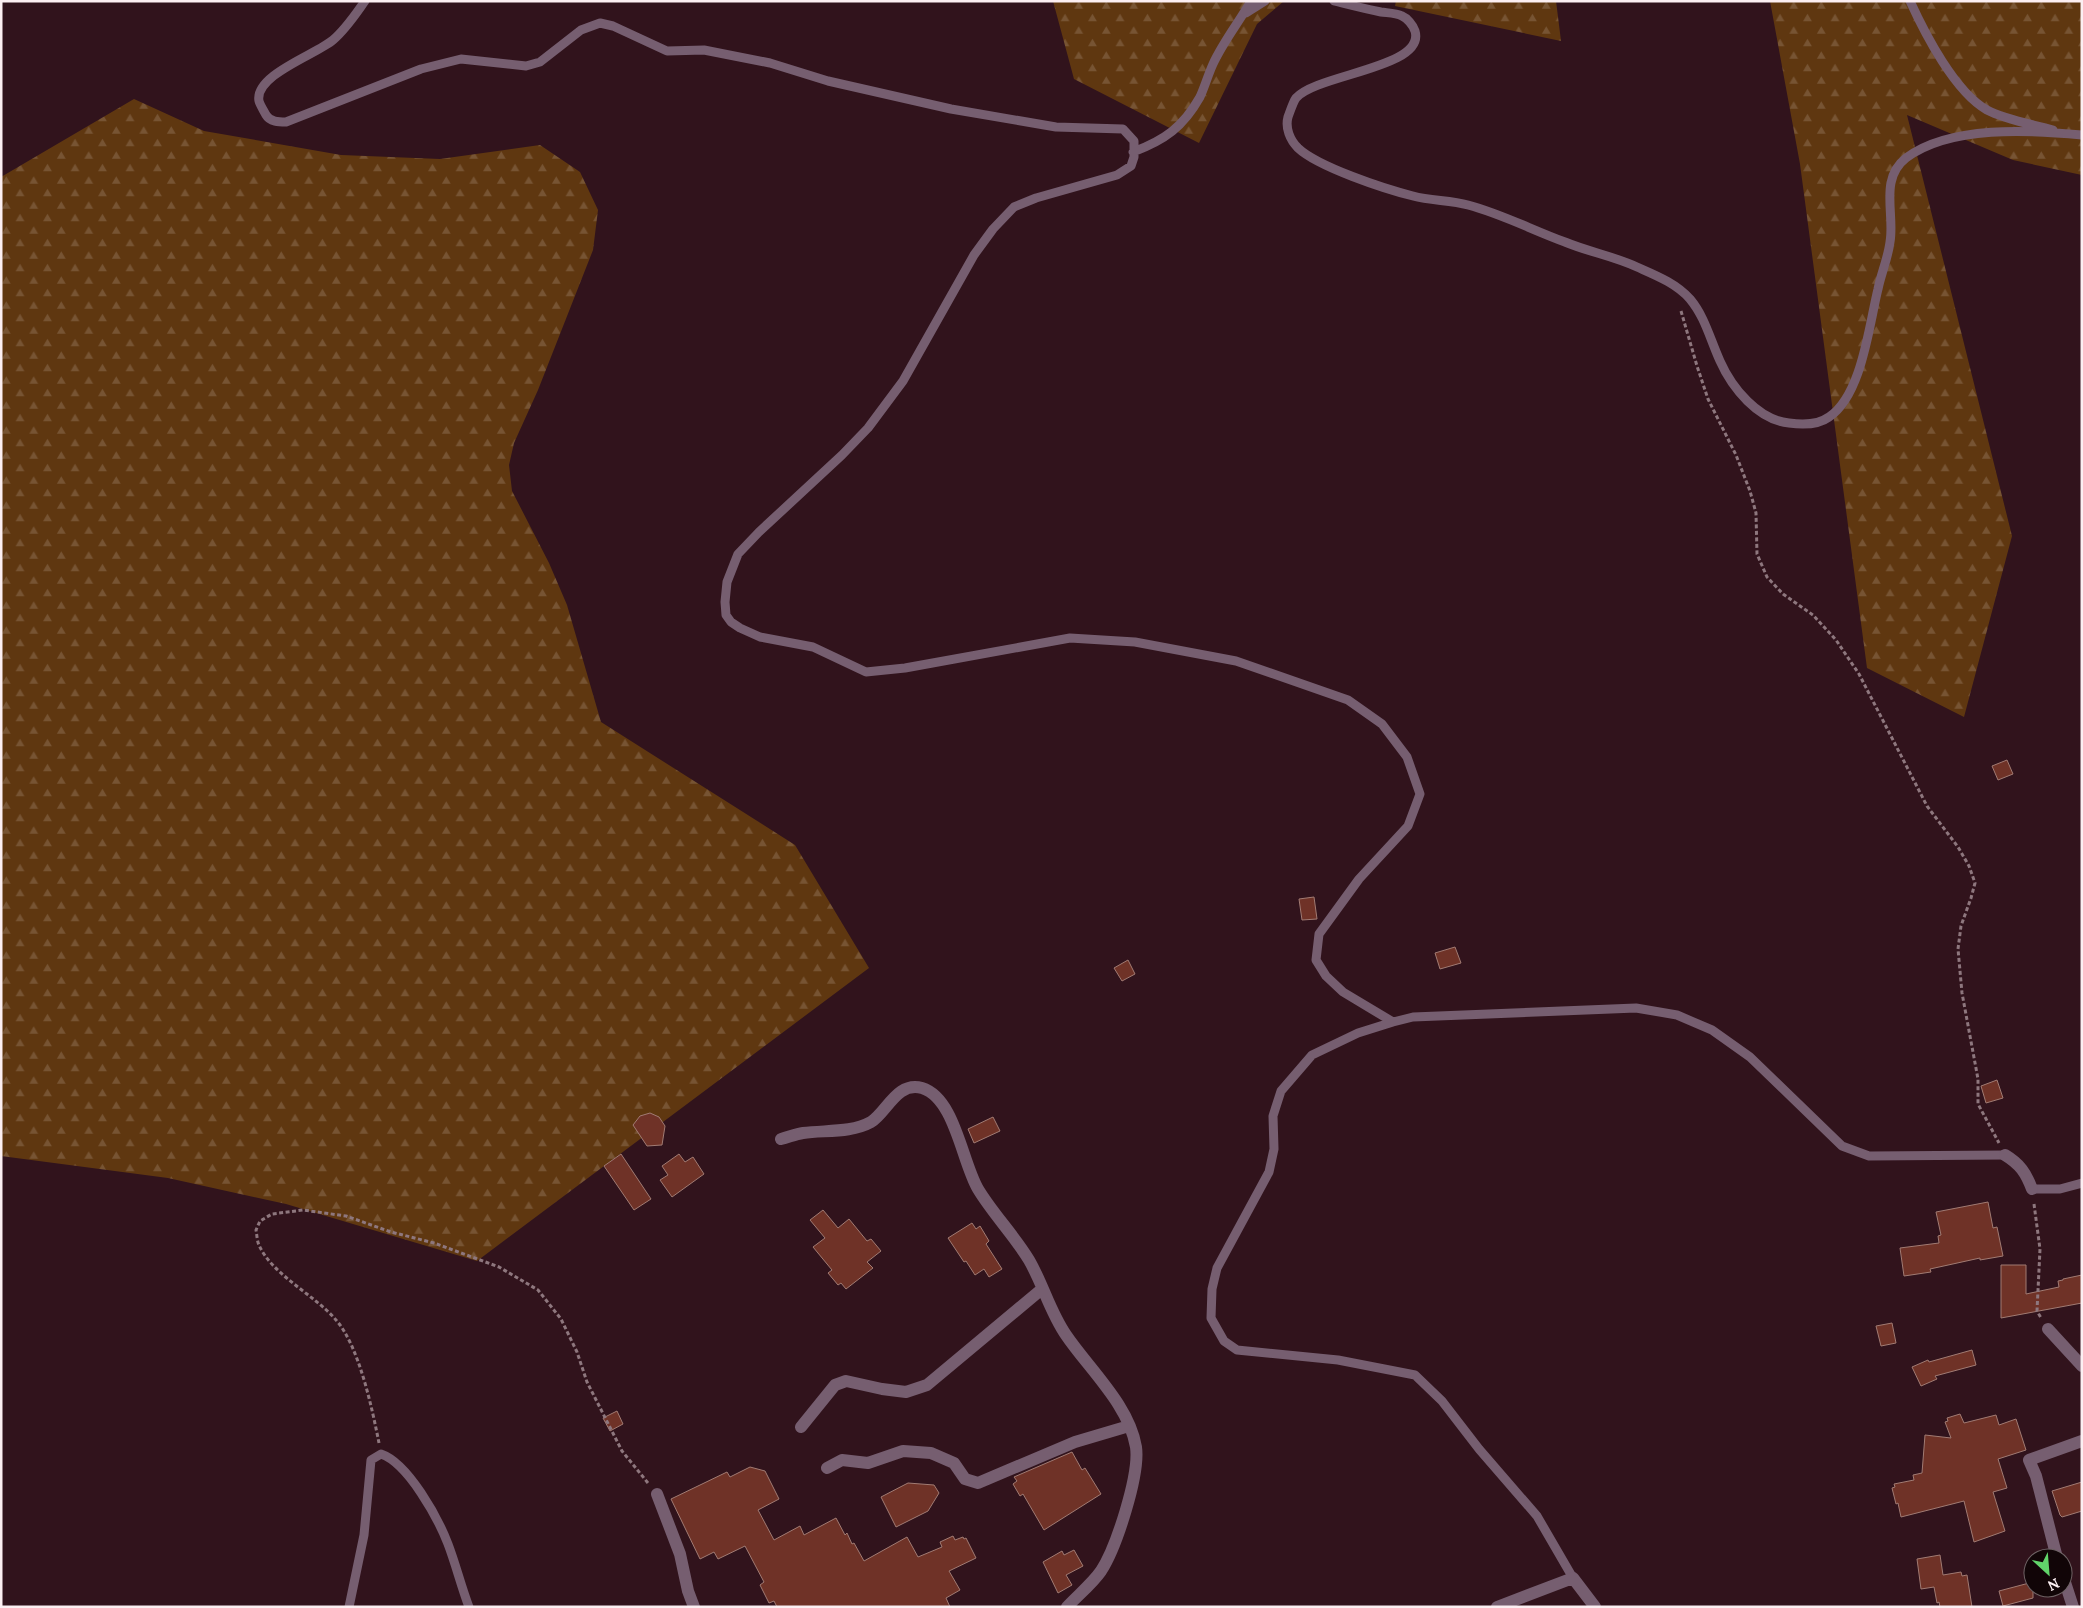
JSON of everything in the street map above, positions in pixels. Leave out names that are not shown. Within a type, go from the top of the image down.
[{"type":"street","points":[[781,1139],[802,1133],[853,1129],[872,1121],[893,1097],[909,1088],[922,1088],[936,1096],[946,1108],[977,1188],[1029,1260],[1066,1334],[1105,1384],[1129,1426],[1136,1448],[1134,1478],[1122,1522],[1101,1571],[1066,1607]]},
{"type":"street","points":[[2005,1155],[2018,1164],[2026,1174],[2032,1189]]},
{"type":"street","points":[[801,1427],[835,1385],[846,1381],[906,1392],[927,1385],[1042,1289]]},
{"type":"street","points":[[2048,1330],[2082,1366]]},
{"type":"street","points":[[827,1468],[842,1460],[868,1463],[903,1451],[930,1452],[954,1462],[965,1479],[978,1483],[1075,1442],[1129,1426]]},
{"type":"street","points":[[2054,1548],[2036,1476],[2029,1460],[2082,1441]]},
{"type":"street","points":[[657,1494],[680,1554],[688,1591],[694,1607]]},
{"type":"street","points":[[1497,1607],[1573,1578],[1595,1607]]},
{"type":"lane","points":[[364,1],[351,21],[332,41],[276,74],[262,87],[259,100],[267,118],[277,122],[286,122],[421,69],[461,59],[526,66],[540,62],[581,30],[600,23],[613,26],[667,51],[704,50],[770,63],[828,81],[951,109],[1056,127],[1123,129],[1134,141],[1131,166],[1117,175],[1036,198],[1014,207],[993,228],[974,255],[903,381],[868,428],[842,455],[758,532],[738,554],[727,582],[726,615],[731,622],[740,628],[760,637],[813,647],[866,672],[905,668],[1070,638],[1135,642],[1236,661],[1348,700],[1382,724],[1407,757],[1420,794],[1408,826],[1359,879],[1319,934],[1316,960],[1326,976],[1343,992],[1393,1022]]},
{"type":"lane","points":[[1134,152],[1162,141],[1183,122],[1200,96],[1212,64],[1251,1]]},
{"type":"lane","points":[[1244,14],[1265,1]]},
{"type":"lane","points":[[1334,1],[1404,16],[1415,28],[1416,41],[1407,53],[1389,63],[1343,75],[1313,87],[1296,98],[1287,121],[1289,136],[1300,150],[1341,172],[1415,197],[1465,204],[1513,220],[1566,243],[1619,258],[1670,282],[1688,296],[1703,317],[1721,364],[1738,390],[1758,410],[1784,423],[1811,424],[1830,417],[1845,400],[1861,366],[1890,243],[1890,181],[1895,170],[1906,158],[1930,146],[1958,136],[2006,132],[2082,135]]},
{"type":"lane","points":[[1910,1],[1919,21],[1954,78],[1974,101],[1988,111],[2065,134]]},
{"type":"lane","points":[[1573,1578],[1537,1516],[1479,1449],[1442,1401],[1415,1375],[1338,1360],[1238,1350],[1224,1341],[1211,1318],[1212,1289],[1216,1268],[1269,1172],[1274,1149],[1273,1116],[1281,1091],[1312,1055],[1358,1033],[1413,1017],[1636,1008],[1677,1015],[1712,1030],[1750,1057],[1842,1146],[1869,1156],[2005,1155]]},
{"type":"lane","points":[[2032,1189],[2060,1189],[2082,1183]]},
{"type":"lane","points":[[350,1607],[364,1535],[371,1460],[381,1454],[391,1457],[406,1471],[425,1500],[448,1543],[468,1607]]},
{"type":"path","points":[[1681,310],[1708,399],[1736,455],[1750,491],[1756,513],[1757,554],[1767,577],[1783,594],[1813,615],[1836,640],[1859,674],[1927,806],[1958,847],[1969,866],[1974,883],[1972,898],[1961,926],[1958,949],[1962,993],[1978,1079],[1978,1104],[2005,1155]]},
{"type":"path","points":[[2032,1189],[2040,1249],[2037,1311],[2048,1330]]},
{"type":"path","points":[[381,1454],[367,1392],[353,1350],[338,1321],[322,1304],[295,1284],[270,1261],[259,1245],[256,1230],[260,1221],[272,1214],[303,1210],[346,1216],[391,1232],[434,1243],[499,1267],[538,1290],[561,1319],[588,1382],[622,1450],[657,1494]]},
{"type":"green space","points":[[1053,1],[1284,1],[1257,24],[1199,143],[1074,79]]},
{"type":"green space","points":[[1396,1],[1556,1],[1561,41],[1395,6]]},
{"type":"green space","points":[[1770,1],[2082,1],[2082,175],[2013,160],[1907,115],[2012,536],[1964,717],[1867,668],[1800,164]]},
{"type":"green space","points":[[134,99],[204,131],[341,155],[440,159],[540,145],[580,172],[598,210],[593,250],[538,390],[514,443],[509,465],[512,491],[549,563],[567,605],[601,722],[795,845],[869,968],[477,1261],[286,1204],[168,1178],[1,1156],[1,177]]},
{"type":"building","points":[[2007,760],[2013,774],[1998,780],[1992,766]]},
{"type":"building","points":[[1314,897],[1317,919],[1302,920],[1299,899]]},
{"type":"building","points":[[1455,947],[1461,963],[1440,969],[1435,953]]},
{"type":"building","points":[[1128,960],[1135,974],[1122,981],[1114,968]]},
{"type":"building","points":[[1997,1080],[2003,1098],[1986,1103],[1981,1086]]},
{"type":"building","points":[[650,1113],[659,1117],[665,1126],[662,1145],[647,1146],[633,1125],[640,1116]]},
{"type":"building","points":[[993,1117],[1000,1131],[974,1143],[968,1129]]},
{"type":"building","points":[[621,1154],[651,1199],[634,1210],[604,1166]]},
{"type":"building","points":[[679,1154],[685,1162],[693,1157],[704,1174],[672,1197],[660,1180],[668,1175],[662,1166]]},
{"type":"building","points":[[1988,1202],[1993,1228],[1997,1227],[2003,1256],[1980,1260],[1980,1258],[1930,1269],[1931,1272],[1904,1276],[1900,1248],[1939,1243],[1938,1236],[1941,1235],[1936,1212]]},
{"type":"building","points":[[823,1210],[838,1228],[849,1219],[867,1241],[871,1239],[881,1251],[867,1262],[873,1268],[846,1289],[841,1283],[838,1285],[828,1273],[832,1270],[813,1247],[825,1238],[810,1220]]},
{"type":"building","points":[[972,1223],[976,1229],[980,1226],[989,1241],[986,1244],[1002,1269],[989,1277],[984,1269],[975,1275],[948,1238]]},
{"type":"building","points":[[2001,1265],[2026,1265],[2026,1294],[2059,1287],[2058,1281],[2082,1275],[2082,1303],[2001,1318]]},
{"type":"building","points":[[1892,1323],[1896,1343],[1881,1346],[1876,1326]]},
{"type":"building","points":[[1972,1350],[1976,1365],[1935,1376],[1937,1379],[1921,1386],[1912,1367],[1928,1360],[1929,1362]]},
{"type":"building","points":[[617,1411],[623,1424],[610,1431],[603,1418]]},
{"type":"building","points":[[1960,1414],[1964,1423],[1996,1415],[1999,1425],[2016,1419],[2026,1450],[1998,1459],[2007,1488],[1993,1492],[2005,1531],[1974,1542],[1964,1501],[1901,1517],[1892,1488],[1895,1487],[1894,1484],[1914,1480],[1913,1475],[1922,1473],[1925,1435],[1951,1438],[1945,1422],[1948,1421],[1947,1418]]},
{"type":"building","points":[[1072,1452],[1082,1470],[1085,1468],[1101,1494],[1044,1530],[1023,1494],[1020,1496],[1013,1484],[1017,1481],[1014,1477]]},
{"type":"building","points":[[750,1467],[765,1471],[779,1499],[758,1510],[774,1540],[800,1526],[804,1535],[836,1518],[845,1535],[847,1533],[864,1561],[907,1537],[918,1557],[942,1547],[940,1542],[953,1536],[955,1540],[963,1537],[964,1539],[966,1538],[976,1558],[949,1571],[960,1590],[946,1598],[950,1607],[777,1607],[774,1601],[769,1603],[760,1585],[764,1582],[745,1546],[718,1559],[714,1552],[700,1559],[671,1499],[727,1472],[730,1477]]},
{"type":"building","points":[[2082,1482],[2082,1511],[2062,1517],[2052,1491]]},
{"type":"building","points":[[908,1483],[934,1485],[939,1493],[928,1511],[896,1527],[881,1497]]},
{"type":"building","points":[[1074,1550],[1083,1566],[1066,1575],[1072,1585],[1058,1593],[1043,1562],[1062,1551],[1064,1555]]},
{"type":"building","points":[[1940,1555],[1943,1575],[1961,1572],[1962,1576],[1967,1575],[1972,1607],[1940,1607],[1939,1602],[1937,1603],[1934,1587],[1921,1589],[1917,1559]]},
{"type":"building","points":[[2023,1585],[2023,1598],[2033,1598],[2003,1606],[1999,1591]]}]
